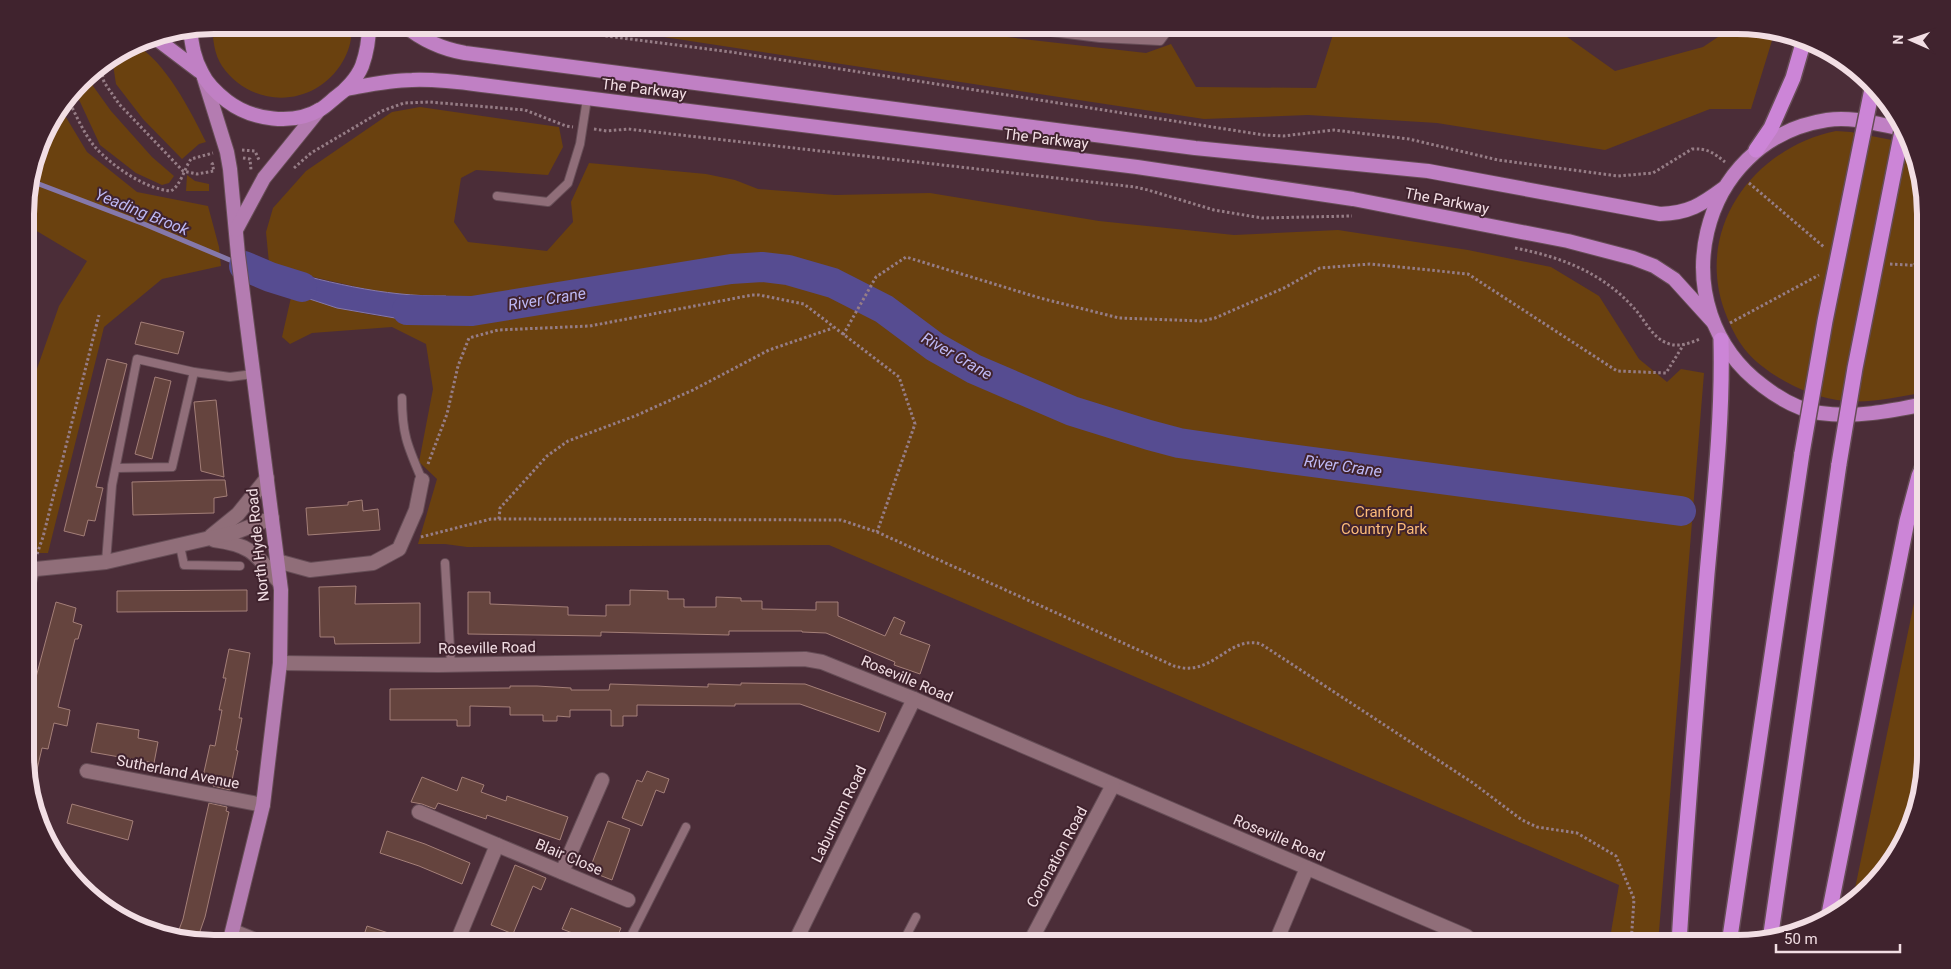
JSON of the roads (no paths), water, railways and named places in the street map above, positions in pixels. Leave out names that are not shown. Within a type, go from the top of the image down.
[{"type":"highway","points":[[161,42],[184,57],[203,75],[218,94],[235,107],[256,116],[277,119],[299,117],[319,110],[346,90],[362,67],[369,42],[369,34]]},
{"type":"highway","name":"The Parkway","points":[[417,34],[430,43],[448,50],[465,53],[1195,148],[1428,171],[1660,214],[1687,211],[1701,205],[1724,188]]},
{"type":"highway","points":[[191,35],[193,53],[203,75]]},
{"type":"highway","points":[[1802,46],[1794,78],[1770,128],[1756,150],[1724,188],[1711,215],[1706,231],[1703,258],[1704,279],[1713,322],[1721,340],[1734,359],[1750,377],[1783,401],[1818,413],[1848,415],[1881,412],[1917,405]]},
{"type":"highway","name":"The Parkway","points":[[346,90],[389,81],[432,80],[1127,166],[1353,199],[1568,241],[1633,258],[1654,266],[1674,279],[1713,322]]},
{"type":"highway","points":[[1730,935],[1802,453],[1827,311],[1871,93]]},
{"type":"highway","points":[[1756,150],[1802,126],[1827,120],[1865,121],[1896,128]]},
{"type":"highway","points":[[1771,932],[1855,368],[1901,137]]},
{"type":"highway","points":[[1680,935],[1716,473],[1721,388],[1721,340]]},
{"type":"highway","points":[[1830,909],[1907,521],[1917,486]]},
{"type":"main road","name":"North Hyde Road","points":[[203,75],[227,152],[240,274],[280,583],[280,663],[263,806],[232,935]]},
{"type":"main road","points":[[236,230],[264,178],[319,110]]},
{"type":"street","points":[[206,539],[238,514],[266,478]]},
{"type":"street","points":[[277,560],[310,570],[373,563],[399,550],[416,510],[422,480]]},
{"type":"street","points":[[34,569],[106,562],[180,546],[236,532],[272,518]]},
{"type":"street","points":[[206,539],[237,543],[250,549],[280,583]]},
{"type":"street","name":"Roseville Road","points":[[280,663],[451,665],[805,659],[822,662],[914,699],[1464,935]]},
{"type":"street","name":"Laburnum Road","points":[[798,935],[914,699]]},
{"type":"street","name":"Sutherland Avenue","points":[[87,771],[263,806]]},
{"type":"street","points":[[562,872],[602,780]]},
{"type":"street","name":"Coronation Road","points":[[1034,935],[1113,785]]},
{"type":"street","name":"Blair Close","points":[[419,812],[628,900]]},
{"type":"street","points":[[460,935],[497,845]]},
{"type":"street","points":[[1278,935],[1307,868]]},
{"type":"lane","points":[[1067,34],[1100,38],[1160,41],[1165,34]]},
{"type":"lane","points":[[497,196],[548,202],[568,184],[580,144],[587,98]]},
{"type":"lane","points":[[106,562],[112,485],[137,359],[194,372],[230,377],[253,374]]},
{"type":"lane","points":[[116,468],[172,467],[194,372]]},
{"type":"lane","points":[[402,398],[405,440],[422,480]]},
{"type":"lane","points":[[180,546],[184,565],[240,566]]},
{"type":"lane","points":[[445,563],[451,665]]},
{"type":"lane","points":[[632,935],[686,827]]},
{"type":"lane","points":[[907,935],[916,917]]},
{"type":"waterway","name":"Yeading Brook","points":[[36,183],[144,224],[237,263]]},
{"type":"waterway","name":"River Crane","points":[[244,266],[302,287]]},
{"type":"waterway","name":"River Crane","points":[[407,310],[472,311],[731,269],[762,267],[788,270],[833,283],[884,309],[935,347],[974,369],[1072,411],[1149,435],[1179,443],[1268,456],[1681,511]]},
{"type":"park label","name":"Cranford Country Park","points":[[1384,520]]}]
